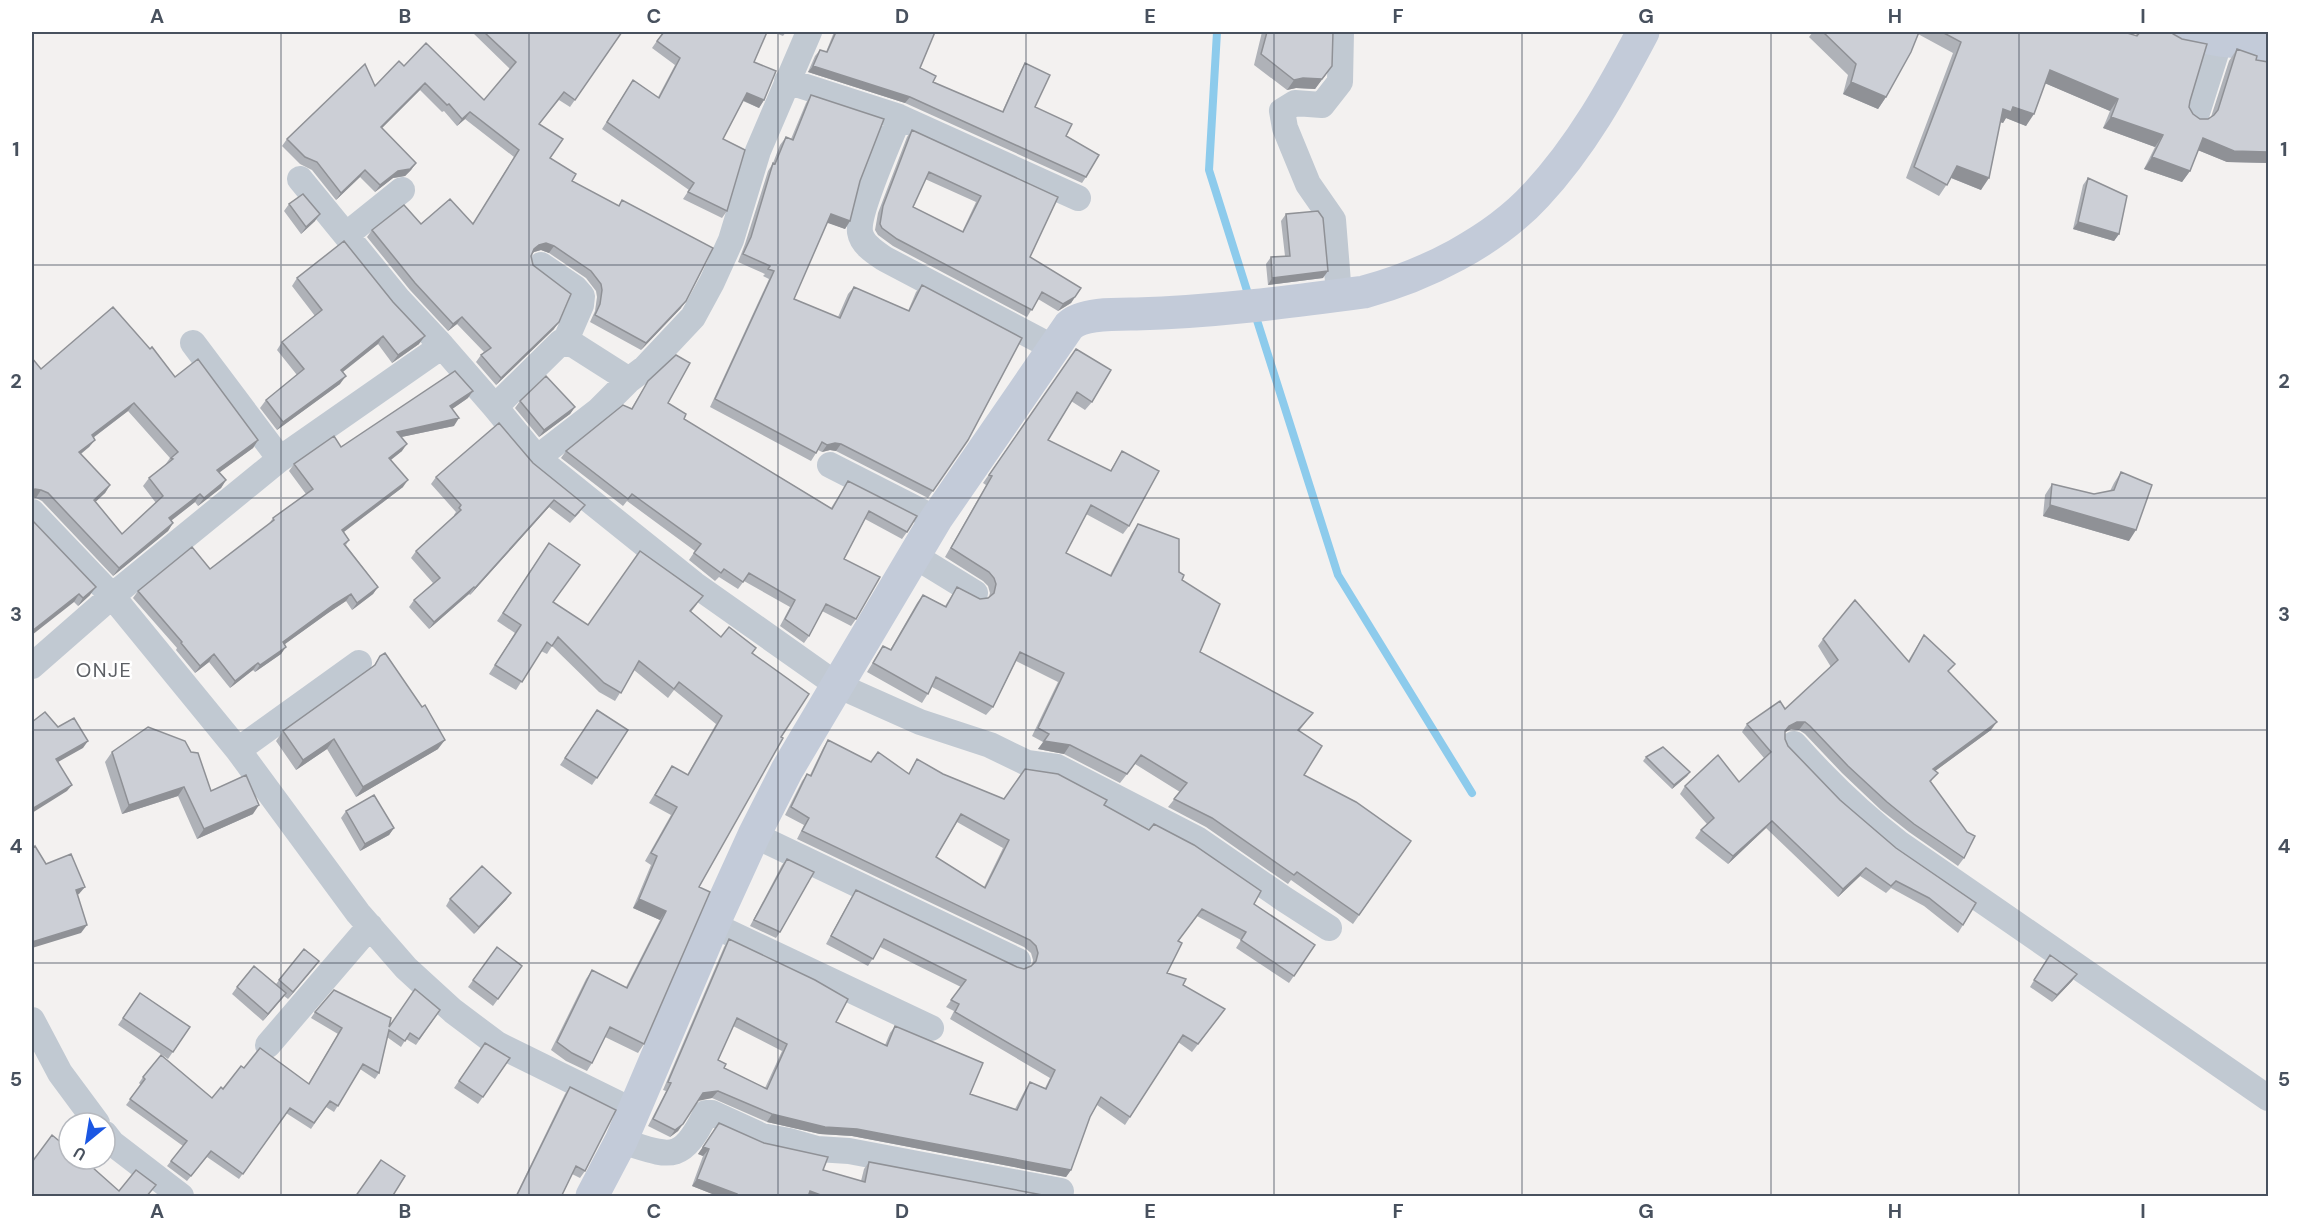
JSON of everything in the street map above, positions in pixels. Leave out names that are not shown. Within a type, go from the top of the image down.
[{"type":"street","points":[[537,458],[599,410],[629,380],[645,368],[693,317],[731,240],[758,151],[809,32]]},
{"type":"street","points":[[1339,296],[1333,220],[1308,184],[1285,128],[1282,111],[1295,103],[1322,105],[1340,82],[1341,32]]},
{"type":"street","points":[[592,1197],[621,1141],[713,925],[787,770],[913,555],[1072,323],[1081,319],[1131,314],[1185,313],[1364,292],[1388,286],[1449,259],[1503,225],[1536,196],[1587,130],[1611,92],[1643,32]]},
{"type":"street","points":[[2178,32],[2220,40],[2268,45]]},
{"type":"street","points":[[2196,116],[2220,40]]},
{"type":"street","points":[[787,81],[899,117],[1078,198]]},
{"type":"street","points":[[899,117],[868,198],[860,232],[863,239],[870,248],[885,259],[1054,348]]},
{"type":"street","points":[[300,179],[399,300],[442,346],[537,458],[694,584],[837,685],[920,722],[990,745],[1027,763],[1057,766],[1197,839],[1329,928]]},
{"type":"street","points":[[346,235],[402,190]]},
{"type":"street","points":[[541,265],[575,288],[582,296],[581,305],[565,342]]},
{"type":"street","points":[[495,407],[561,342],[578,347],[629,380]]},
{"type":"street","points":[[193,343],[280,459]]},
{"type":"street","points":[[32,666],[112,596],[280,459],[442,346]]},
{"type":"street","points":[[830,465],[936,519]]},
{"type":"street","points":[[32,512],[112,596],[238,750],[370,926],[406,968],[453,1011],[496,1044],[633,1111]]},
{"type":"street","points":[[913,555],[975,593]]},
{"type":"street","points":[[238,750],[359,663]]},
{"type":"street","points":[[1794,744],[1833,788],[1900,844],[2268,1098]]},
{"type":"street","points":[[754,835],[1018,961]]},
{"type":"street","points":[[713,925],[931,1028]]},
{"type":"street","points":[[268,1045],[370,926]]},
{"type":"street","points":[[32,1020],[60,1073],[87,1111]]},
{"type":"street","points":[[621,1141],[659,1153],[677,1152],[695,1136],[706,1113],[712,1113],[762,1136],[818,1149],[849,1151],[1061,1191]]},
{"type":"street","points":[[117,1147],[181,1197]]},
{"type":"building","points":[[484,32],[622,32],[575,100],[564,92],[539,124],[563,139],[550,158],[576,174],[572,181],[619,206],[622,200],[713,248],[686,301],[646,343],[595,315],[600,304],[601,284],[591,271],[546,243],[534,249],[531,256],[533,265],[571,294],[559,322],[501,378],[481,355],[491,348],[462,317],[453,324],[415,283],[372,230],[404,205],[421,224],[450,199],[473,224],[519,150],[470,112],[462,119],[425,83],[381,127],[416,163],[410,169],[398,171],[380,185],[365,170],[341,193],[317,162],[305,157],[287,139],[365,64],[375,86],[399,61],[404,66],[426,43],[484,100],[516,62]]},
{"type":"building","points":[[664,32],[767,32],[754,62],[776,71],[764,100],[747,93],[723,139],[745,150],[727,211],[688,192],[694,183],[607,122],[633,80],[659,98],[680,58],[657,41]]},
{"type":"building","points":[[836,32],[935,32],[920,68],[936,76],[933,82],[1003,112],[1025,63],[1050,75],[1035,107],[1072,124],[1066,136],[1099,155],[1086,177],[910,97],[813,66],[820,50],[827,52]]},
{"type":"building","points":[[1267,32],[1333,32],[1332,66],[1322,79],[1294,80],[1261,54]]},
{"type":"building","points":[[1823,32],[1919,32],[1911,52],[1886,97],[1851,82],[1856,64]]},
{"type":"building","points":[[1942,32],[2124,32],[2137,36],[2140,32],[2172,32],[2182,39],[2207,44],[2189,107],[2200,119],[2208,119],[2218,110],[2237,49],[2257,56],[2256,60],[2268,62],[2268,152],[2234,151],[2203,138],[2190,171],[2152,157],[2163,135],[2111,117],[2118,99],[2050,70],[2034,114],[2013,107],[2011,112],[2003,109],[1989,178],[1957,166],[1947,185],[1914,167],[1961,42]]},
{"type":"building","points":[[811,95],[884,119],[860,181],[850,221],[831,214],[794,299],[840,318],[854,287],[909,311],[922,285],[1022,338],[968,440],[933,491],[841,444],[827,445],[822,442],[816,453],[715,399],[774,271],[768,269],[770,266],[743,254],[751,237],[773,163],[775,164],[786,137],[793,140]]},
{"type":"building","points":[[912,130],[1058,197],[1030,257],[1081,288],[1075,297],[1063,304],[1042,292],[1032,310],[897,239],[880,224],[883,206]],"holes":[[[929,172],[981,196],[963,232],[913,207]]]},
{"type":"building","points":[[2088,178],[2127,196],[2119,234],[2078,222]]},
{"type":"building","points":[[303,194],[320,214],[306,227],[289,204]]},
{"type":"building","points":[[1318,211],[1323,218],[1328,271],[1272,278],[1271,257],[1290,256],[1286,214]]},
{"type":"building","points":[[344,241],[393,302],[425,336],[398,355],[383,336],[341,370],[346,376],[283,422],[266,400],[304,369],[282,342],[322,310],[297,278]]},
{"type":"building","points":[[113,307],[150,349],[152,347],[175,377],[198,359],[258,440],[217,470],[226,480],[204,498],[200,494],[169,518],[173,523],[119,568],[48,493],[35,489],[32,491],[32,358],[41,369]],"holes":[[[134,403],[178,452],[171,458],[173,459],[149,478],[163,496],[122,534],[94,500],[110,485],[79,452],[95,440],[92,435]]]},
{"type":"building","points":[[1076,349],[1111,370],[1092,402],[1077,392],[1048,440],[1111,471],[1122,451],[1159,471],[1129,526],[1091,505],[1066,553],[1111,576],[1138,524],[1179,539],[1179,572],[1184,575],[1182,580],[1220,604],[1200,652],[1313,713],[1298,730],[1322,746],[1304,775],[1356,802],[1411,841],[1359,915],[1297,872],[1294,875],[1212,818],[1174,799],[1187,783],[1141,755],[1127,774],[1070,745],[1044,741],[1049,734],[1038,728],[1064,673],[1020,652],[993,707],[936,677],[928,694],[873,663],[883,646],[891,650],[923,595],[946,607],[957,587],[980,599],[988,598],[994,593],[996,584],[989,572],[951,548],[992,476],[989,475]]},
{"type":"building","points":[[676,355],[690,363],[668,403],[686,414],[684,419],[832,509],[848,481],[917,516],[907,532],[869,511],[844,559],[880,577],[856,619],[826,604],[809,636],[785,619],[795,600],[749,573],[743,582],[724,569],[721,573],[694,553],[701,544],[632,494],[628,499],[566,451],[623,405],[632,409],[648,381]]},
{"type":"building","points":[[455,371],[473,391],[450,406],[459,418],[397,432],[407,444],[389,458],[408,480],[342,530],[349,540],[344,544],[378,587],[357,603],[351,594],[333,605],[283,642],[286,647],[260,665],[258,663],[235,681],[214,654],[200,666],[138,591],[192,547],[210,569],[313,489],[294,464],[334,436],[341,447]]},
{"type":"building","points":[[546,376],[575,407],[544,430],[520,401]]},
{"type":"building","points":[[499,423],[533,463],[585,505],[575,516],[554,500],[475,588],[434,622],[414,600],[440,578],[416,551],[461,510],[459,508],[461,505],[436,477]]},
{"type":"building","points":[[2121,472],[2152,485],[2136,530],[2050,505],[2052,484],[2094,494],[2114,490]]},
{"type":"building","points":[[32,520],[96,587],[83,598],[79,594],[32,631]]},
{"type":"building","points":[[549,543],[580,565],[553,602],[588,625],[640,551],[703,596],[690,611],[721,637],[729,627],[756,648],[752,653],[809,694],[781,737],[783,738],[699,887],[710,892],[644,1044],[610,1027],[592,1063],[557,1042],[592,970],[627,988],[666,911],[639,899],[657,856],[651,853],[677,807],[655,795],[672,766],[688,775],[722,716],[679,682],[674,689],[639,661],[621,693],[604,683],[558,637],[552,646],[547,642],[522,682],[495,665],[521,625],[503,613]]},
{"type":"building","points":[[1855,600],[1909,662],[1924,635],[1955,664],[1948,671],[1997,722],[1933,769],[1938,773],[1930,781],[1967,832],[1975,836],[1964,858],[1914,824],[1887,802],[1805,722],[1797,722],[1789,726],[1785,731],[1785,739],[1788,746],[1840,800],[1896,848],[1976,903],[1963,925],[1929,898],[1896,881],[1891,886],[1866,868],[1843,889],[1772,821],[1733,856],[1701,830],[1714,818],[1685,786],[1718,755],[1739,782],[1771,752],[1747,724],[1780,701],[1785,709],[1838,660],[1823,639]]},
{"type":"building","points":[[385,653],[422,707],[425,705],[445,740],[363,787],[334,739],[303,760],[283,731],[375,665],[380,656]]},
{"type":"building","points":[[597,710],[628,730],[597,778],[565,758]]},
{"type":"building","points":[[45,712],[58,727],[74,718],[88,741],[56,759],[72,785],[32,809],[32,722]]},
{"type":"building","points":[[148,727],[185,741],[191,752],[198,753],[211,791],[246,775],[259,805],[204,829],[184,787],[129,805],[112,752]]},
{"type":"building","points":[[828,740],[871,762],[878,752],[909,774],[917,759],[943,774],[1004,799],[1025,769],[1058,774],[1107,800],[1104,805],[1149,830],[1154,824],[1194,845],[1261,891],[1254,904],[1315,945],[1294,976],[1241,940],[1246,932],[1202,909],[1178,941],[1182,943],[1167,973],[1186,979],[1183,985],[1225,1009],[1198,1044],[1183,1035],[1130,1117],[1101,1097],[1090,1117],[1071,1170],[857,1129],[825,1127],[772,1114],[718,1091],[703,1093],[683,1124],[675,1130],[653,1119],[671,1083],[668,1082],[729,939],[815,980],[848,999],[836,1022],[887,1046],[895,1026],[983,1063],[970,1094],[1017,1110],[1030,1082],[1046,1089],[1055,1070],[955,1012],[959,1004],[951,1000],[966,980],[884,939],[873,959],[831,936],[856,890],[1017,967],[1024,969],[1031,966],[1036,961],[1038,953],[1036,946],[1030,940],[802,831],[809,818],[791,807],[807,774],[811,776]],"holes":[[[961,814],[1009,840],[985,888],[936,857]],[[737,1018],[787,1044],[767,1089],[724,1068],[726,1064],[718,1060]]]},
{"type":"building","points":[[1663,747],[1690,772],[1674,785],[1646,757]]},
{"type":"building","points":[[374,795],[394,828],[365,844],[346,811]]},
{"type":"building","points":[[35,846],[46,864],[71,854],[85,887],[76,890],[87,925],[32,942],[32,849]]},
{"type":"building","points":[[787,859],[814,872],[780,932],[754,920]]},
{"type":"building","points":[[482,866],[511,893],[479,927],[450,899]]},
{"type":"building","points":[[497,947],[522,966],[498,999],[473,980]]},
{"type":"building","points":[[304,949],[319,961],[293,992],[279,980]]},
{"type":"building","points":[[2050,955],[2077,974],[2057,995],[2034,980]]},
{"type":"building","points":[[254,966],[286,993],[268,1014],[237,987]]},
{"type":"building","points":[[415,989],[440,1010],[419,1039],[410,1033],[405,1041],[389,1030],[379,1073],[363,1064],[338,1106],[330,1101],[314,1123],[290,1108],[243,1174],[211,1151],[191,1176],[171,1161],[187,1141],[130,1099],[145,1079],[143,1077],[161,1055],[212,1098],[221,1087],[223,1089],[241,1066],[244,1068],[260,1048],[309,1084],[342,1028],[315,1012],[334,990],[391,1018],[389,1027]]},
{"type":"building","points":[[140,993],[190,1027],[173,1052],[123,1018]]},
{"type":"building","points":[[485,1043],[510,1058],[483,1097],[459,1081]]},
{"type":"building","points":[[570,1087],[616,1110],[585,1171],[576,1166],[561,1197],[516,1197]]},
{"type":"building","points":[[719,1123],[764,1143],[828,1157],[823,1170],[865,1182],[869,1162],[1053,1197],[826,1197],[810,1191],[808,1197],[736,1197],[737,1194],[697,1179],[709,1149],[703,1147]]},
{"type":"building","points":[[52,1135],[57,1139],[57,1171],[96,1171],[119,1191],[136,1170],[156,1185],[146,1197],[32,1197],[32,1162]]},
{"type":"building","points":[[381,1160],[405,1176],[392,1197],[355,1197]]},
{"type":"waterway","points":[[1217,32],[1209,170],[1249,297]]},
{"type":"waterway","points":[[1255,314],[1338,575],[1472,793]]},
{"type":"district","name":"ONJE","points":[[104,670]]}]
